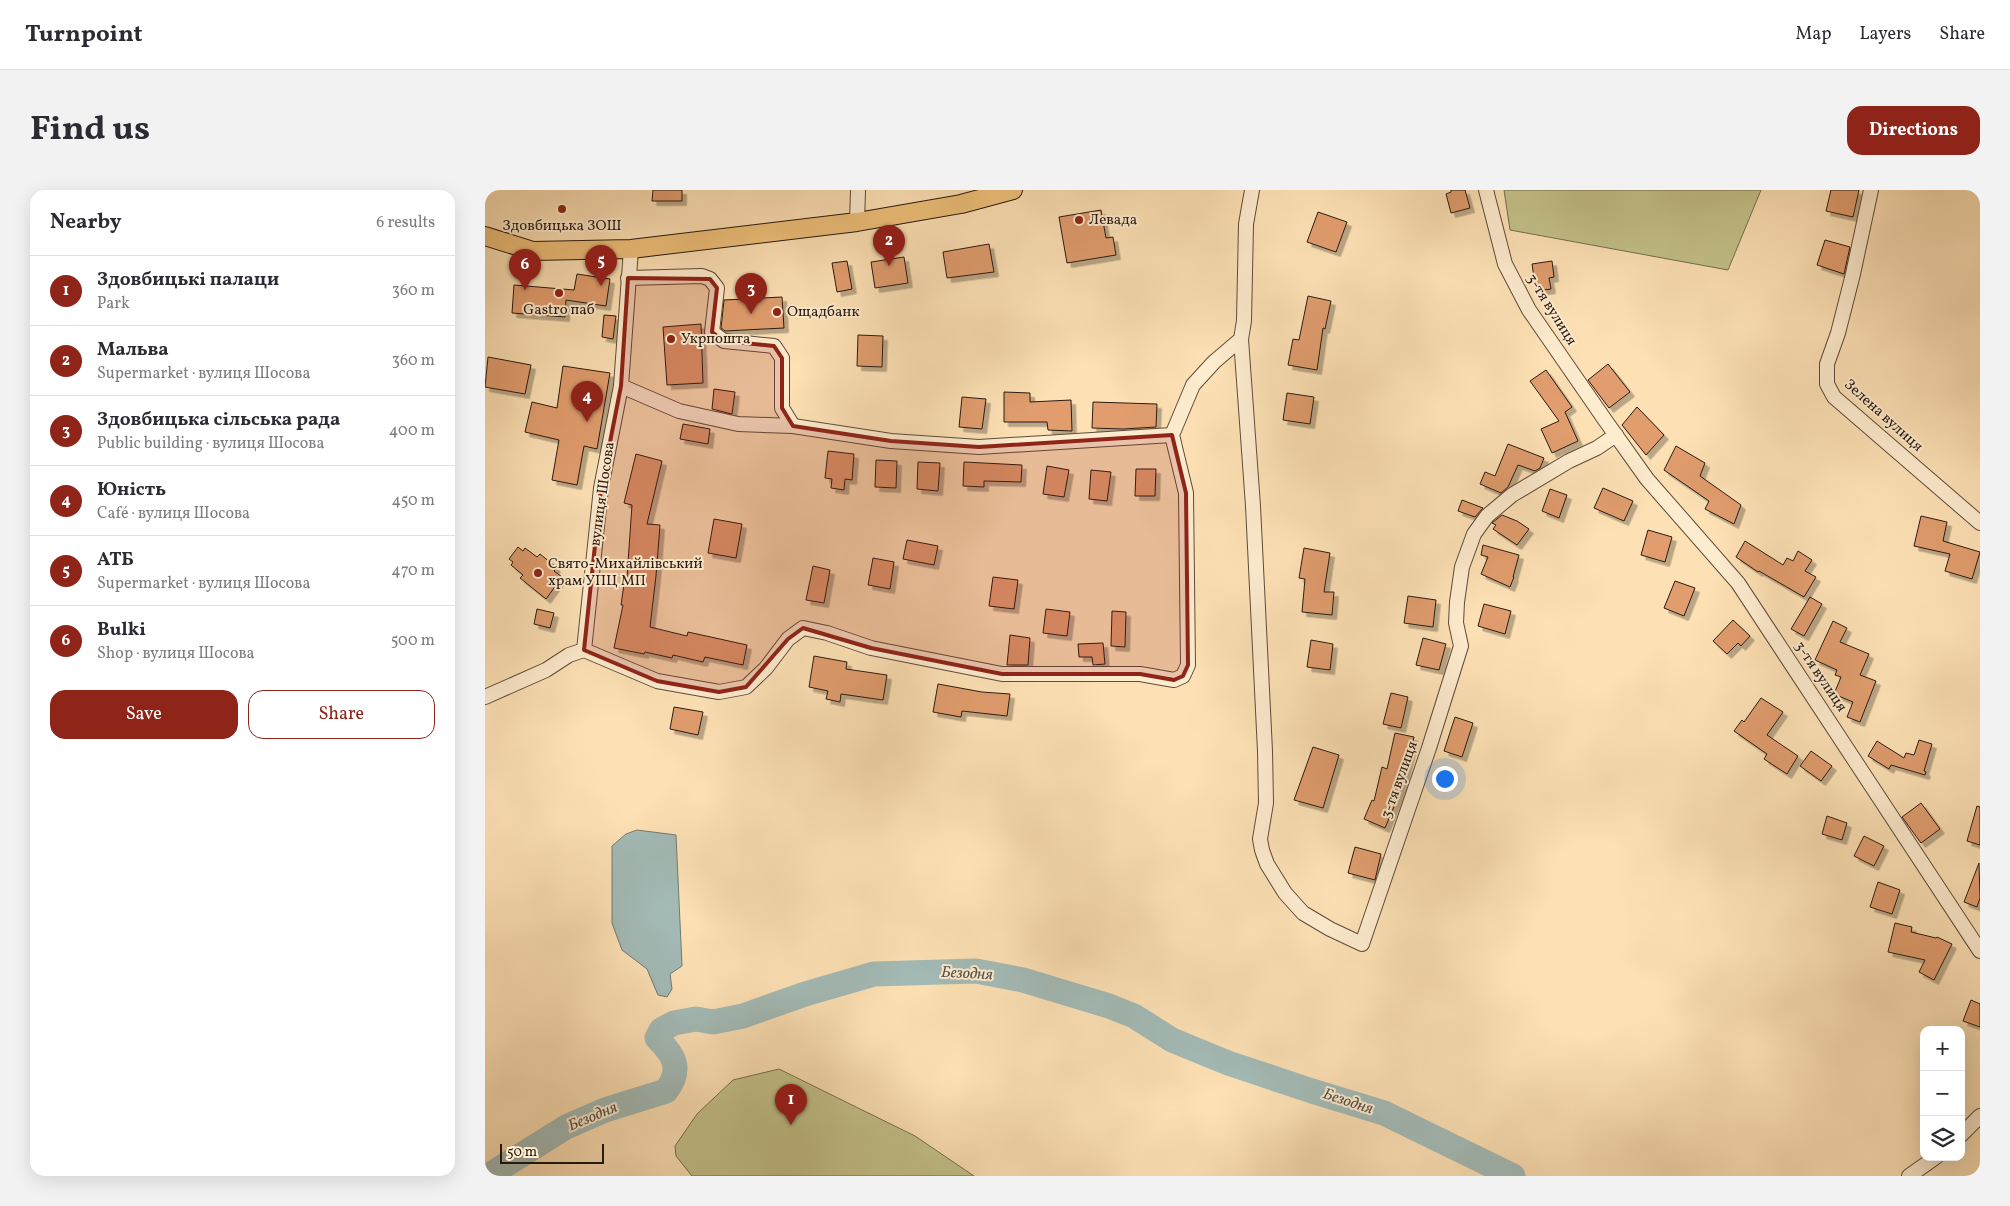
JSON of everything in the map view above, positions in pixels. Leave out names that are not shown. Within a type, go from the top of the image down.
[{"type":"main road","points":[[485,236],[533,251],[631,249],[857,222],[961,204],[1013,190]]},
{"type":"street","points":[[857,222],[858,190]]},
{"type":"street","points":[[485,697],[546,670],[569,655],[584,650],[657,681],[719,692],[746,687],[766,668],[788,638],[803,628],[827,633],[871,648],[1002,674],[1140,674],[1174,680],[1183,676],[1188,665],[1186,493],[1172,436],[1193,385],[1214,362],[1241,339],[1244,321],[1246,224],[1252,190]]},
{"type":"street","name":"3-тя вулиця","points":[[1486,190],[1498,242],[1515,284],[1529,310],[1647,479],[1738,583],[1980,951]]},
{"type":"street","name":"Зелена вулиця","points":[[1871,190],[1853,274],[1838,333],[1827,364],[1827,384],[1834,396],[1980,523]]},
{"type":"street","name":"вулиця Шосова","points":[[584,650],[601,488],[621,386],[631,249]]},
{"type":"street","points":[[628,278],[702,276],[710,279],[717,288],[711,332],[724,341],[774,346],[782,358],[782,408],[793,426]]},
{"type":"street","name":"3-тя вулиця","points":[[1241,339],[1253,506],[1265,751],[1265,803],[1260,839],[1262,850],[1267,864],[1285,893],[1303,913],[1361,944],[1429,748],[1461,646],[1456,623],[1457,602],[1462,567],[1474,534],[1487,516],[1512,495],[1569,461],[1597,448],[1616,435]]},
{"type":"street","points":[[621,386],[679,411],[738,424],[793,426],[891,441],[979,447],[1172,436]]},
{"type":"street","points":[[1965,1131],[1980,1116]]},
{"type":"street","points":[[1909,1176],[1930,1161]]},
{"type":"highlighted area","points":[[628,278],[710,279],[717,288],[712,332],[724,341],[774,346],[782,358],[782,408],[793,426],[891,441],[979,447],[1172,435],[1186,493],[1188,665],[1183,676],[1174,680],[1140,674],[1002,674],[871,648],[803,628],[788,639],[746,687],[719,692],[657,681],[584,650],[601,488],[621,386]]},
{"type":"shaded area","points":[[1504,190],[1761,190],[1728,270],[1510,230]]},
{"type":"shaded area","points":[[779,1069],[915,1136],[974,1176],[692,1176],[676,1156],[675,1146],[697,1114],[733,1080]]},
{"type":"water","points":[[637,830],[676,835],[682,966],[670,974],[672,989],[667,997],[658,995],[647,969],[622,950],[612,923],[612,846],[626,834]]},
{"type":"building","points":[[653,190],[682,190],[682,201],[652,201]]},
{"type":"building","points":[[1451,190],[1465,190],[1470,208],[1451,213],[1446,194],[1451,192]]},
{"type":"building","points":[[1831,190],[1859,190],[1853,217],[1826,211]]},
{"type":"building","points":[[1101,210],[1106,238],[1113,237],[1116,255],[1067,263],[1059,217]]},
{"type":"building","points":[[1318,212],[1347,222],[1336,252],[1307,242]]},
{"type":"building","points":[[1825,240],[1850,247],[1844,274],[1817,265]]},
{"type":"building","points":[[989,244],[994,272],[947,278],[943,252]]},
{"type":"building","points":[[904,257],[908,283],[875,288],[871,262]]},
{"type":"building","points":[[847,261],[852,289],[837,292],[832,263]]},
{"type":"building","points":[[1552,261],[1554,277],[1549,278],[1551,289],[1536,291],[1532,264]]},
{"type":"building","points":[[577,274],[610,279],[606,306],[566,300],[565,317],[512,313],[514,285],[574,290]]},
{"type":"building","points":[[1308,296],[1331,301],[1325,329],[1323,328],[1317,370],[1288,365],[1293,339],[1299,340]]},
{"type":"building","points":[[782,297],[784,328],[725,331],[721,328],[724,300]]},
{"type":"building","points":[[604,315],[616,316],[613,339],[602,337]]},
{"type":"building","points":[[701,324],[703,383],[667,385],[663,327]]},
{"type":"building","points":[[858,335],[883,336],[882,367],[857,366]]},
{"type":"building","points":[[488,357],[531,365],[525,394],[485,387]]},
{"type":"building","points":[[1608,364],[1630,392],[1609,408],[1588,380]]},
{"type":"building","points":[[563,366],[610,373],[597,449],[584,446],[577,485],[552,480],[559,440],[525,432],[532,402],[557,408]]},
{"type":"building","points":[[1546,370],[1572,407],[1565,412],[1578,441],[1552,453],[1541,429],[1559,421],[1530,381]]},
{"type":"building","points":[[714,389],[735,392],[732,414],[712,409]]},
{"type":"building","points":[[1004,392],[1030,393],[1030,402],[1071,400],[1072,431],[1048,430],[1047,422],[1004,422]]},
{"type":"building","points":[[1287,393],[1314,397],[1310,424],[1283,420]]},
{"type":"building","points":[[962,397],[986,399],[982,429],[959,427]]},
{"type":"building","points":[[1093,402],[1157,404],[1156,427],[1092,428]]},
{"type":"building","points":[[1637,407],[1664,435],[1646,455],[1622,425]]},
{"type":"building","points":[[683,424],[710,429],[708,444],[680,439]]},
{"type":"building","points":[[1508,444],[1544,458],[1540,468],[1535,471],[1518,465],[1508,487],[1501,493],[1480,484],[1485,472],[1495,476]]},
{"type":"building","points":[[1676,446],[1705,463],[1700,476],[1741,505],[1734,524],[1705,509],[1709,501],[1664,470]]},
{"type":"building","points":[[828,451],[854,454],[852,480],[845,479],[844,490],[831,488],[832,479],[825,478]]},
{"type":"building","points":[[636,454],[662,461],[647,524],[660,525],[650,627],[687,636],[688,632],[747,645],[743,665],[705,657],[703,662],[673,655],[672,658],[614,648],[623,605],[621,605],[625,577],[627,577],[632,505],[624,503]]},
{"type":"building","points":[[876,460],[897,461],[896,488],[875,487]]},
{"type":"building","points":[[918,462],[940,463],[938,491],[917,489]]},
{"type":"building","points":[[964,462],[1022,465],[1021,482],[984,481],[984,487],[963,486]]},
{"type":"building","points":[[1047,466],[1069,470],[1064,497],[1043,494]]},
{"type":"building","points":[[1136,469],[1156,469],[1155,496],[1135,496]]},
{"type":"building","points":[[1091,470],[1111,472],[1107,501],[1089,499]]},
{"type":"building","points":[[1603,488],[1633,501],[1624,521],[1594,508]]},
{"type":"building","points":[[1550,489],[1567,495],[1559,518],[1542,511]]},
{"type":"building","points":[[1462,500],[1483,508],[1475,517],[1458,511]]},
{"type":"building","points":[[1502,515],[1517,521],[1529,529],[1517,545],[1493,529],[1496,525],[1492,523]]},
{"type":"building","points":[[1921,516],[1947,522],[1943,541],[1980,552],[1972,579],[1945,571],[1950,554],[1914,546]]},
{"type":"building","points":[[714,519],[742,524],[736,558],[708,553]]},
{"type":"building","points":[[1648,530],[1672,537],[1665,562],[1641,555]]},
{"type":"building","points":[[907,540],[938,546],[934,565],[903,559]]},
{"type":"building","points":[[1745,541],[1783,565],[1787,558],[1793,561],[1798,551],[1812,560],[1805,571],[1816,577],[1804,597],[1758,572],[1736,557]]},
{"type":"building","points":[[1483,545],[1519,555],[1510,587],[1481,574],[1488,557],[1481,555]]},
{"type":"building","name":"Свято-Михайлівський храм УПЦ МП","points":[[518,547],[523,551],[525,548],[537,557],[540,554],[556,567],[554,571],[562,577],[546,599],[520,578],[523,575],[511,565],[513,562],[509,559]]},
{"type":"building","points":[[1304,548],[1330,553],[1324,592],[1334,592],[1332,615],[1302,612],[1305,579],[1299,578]]},
{"type":"building","points":[[873,558],[894,562],[890,589],[868,585]]},
{"type":"building","points":[[813,566],[830,570],[824,603],[806,600]]},
{"type":"building","points":[[993,577],[1018,580],[1014,609],[989,606]]},
{"type":"building","points":[[1675,581],[1695,588],[1684,616],[1664,608]]},
{"type":"building","points":[[1408,596],[1436,600],[1433,627],[1404,623]]},
{"type":"building","points":[[1810,597],[1822,604],[1804,636],[1791,629]]},
{"type":"building","points":[[1484,604],[1511,611],[1505,634],[1478,626]]},
{"type":"building","points":[[537,609],[554,613],[550,628],[534,624]]},
{"type":"building","points":[[1046,609],[1070,612],[1067,636],[1043,633]]},
{"type":"building","points":[[1112,611],[1126,612],[1125,647],[1111,646]]},
{"type":"building","points":[[1733,620],[1750,636],[1741,646],[1738,643],[1727,654],[1713,641]]},
{"type":"building","points":[[1833,621],[1847,628],[1840,642],[1869,654],[1860,675],[1876,681],[1860,722],[1847,717],[1853,702],[1834,694],[1841,677],[1835,675],[1837,670],[1815,660]]},
{"type":"building","points":[[1010,635],[1030,638],[1028,665],[1007,665]]},
{"type":"building","points":[[1423,638],[1446,644],[1439,670],[1416,665]]},
{"type":"building","points":[[1311,640],[1333,644],[1330,670],[1307,667]]},
{"type":"building","points":[[1103,643],[1105,664],[1093,665],[1092,657],[1079,657],[1078,644]]},
{"type":"building","points":[[814,656],[847,662],[846,669],[887,675],[883,700],[841,694],[840,702],[826,699],[828,691],[809,687]]},
{"type":"building","points":[[938,684],[982,692],[1010,694],[1007,716],[962,711],[961,717],[933,712]]},
{"type":"building","points":[[1391,693],[1408,697],[1401,728],[1383,724]]},
{"type":"building","points":[[1761,698],[1783,712],[1767,735],[1798,756],[1787,774],[1764,759],[1767,754],[1734,731],[1742,720],[1744,722]]},
{"type":"building","points":[[674,707],[703,712],[698,735],[670,729]]},
{"type":"building","points":[[1455,717],[1473,723],[1462,757],[1444,751]]},
{"type":"building","points":[[1395,733],[1414,737],[1401,790],[1385,828],[1364,819],[1372,800],[1374,801],[1382,767],[1387,769]]},
{"type":"building","points":[[1919,740],[1932,744],[1924,771],[1926,772],[1925,775],[1891,765],[1889,769],[1868,756],[1877,741],[1904,758],[1906,753],[1914,755]]},
{"type":"building","points":[[1313,747],[1339,755],[1323,808],[1294,800]]},
{"type":"building","points":[[1811,751],[1832,766],[1821,781],[1800,766]]},
{"type":"building","points":[[1921,803],[1940,829],[1921,843],[1902,817]]},
{"type":"building","points":[[1977,806],[1980,807],[1980,845],[1967,841]]},
{"type":"building","points":[[1827,816],[1847,823],[1842,840],[1822,834]]},
{"type":"building","points":[[1864,836],[1884,846],[1874,866],[1854,856]]},
{"type":"building","points":[[1355,847],[1381,854],[1375,880],[1348,873]]},
{"type":"building","points":[[1979,863],[1980,898],[1977,907],[1964,902]]},
{"type":"building","points":[[1878,882],[1900,890],[1892,914],[1870,907]]},
{"type":"building","points":[[1895,923],[1912,927],[1911,932],[1937,937],[1952,944],[1934,980],[1919,972],[1925,960],[1888,952]]},
{"type":"building","points":[[1971,1000],[1980,1004],[1980,1027],[1963,1021]]},
{"type":"waterway","name":"Безодня","points":[[488,1176],[566,1127],[605,1110],[666,1091],[674,1076],[674,1063],[668,1050],[657,1038],[661,1030],[674,1023],[696,1019],[713,1022],[743,1016],[805,994],[874,974],[976,971],[1023,980],[1109,1006],[1134,1016],[1172,1040],[1228,1063],[1384,1113],[1513,1176]]},
{"type":"place","name":"Здовбицька ЗОШ","points":[[562,209]]},
{"type":"place","name":"Левада","points":[[1079,220]]},
{"type":"place","name":"Мальва","points":[[889,266]]},
{"type":"place","name":"АТБ","points":[[601,286]]},
{"type":"place","name":"Bulki","points":[[525,290]]},
{"type":"place","name":"Gastro паб","points":[[559,293]]},
{"type":"place","name":"Ощадбанк","points":[[777,312]]},
{"type":"place","name":"Здовбицька сільська рада","points":[[751,314]]},
{"type":"place","name":"Укрпошта","points":[[671,339]]},
{"type":"place","name":"Юність","points":[[587,422]]},
{"type":"place","name":"Свято-Михайлівський храм УПЦ МП","points":[[538,573]]},
{"type":"place","name":"Здовбицькі палаци","points":[[791,1125]]}]
